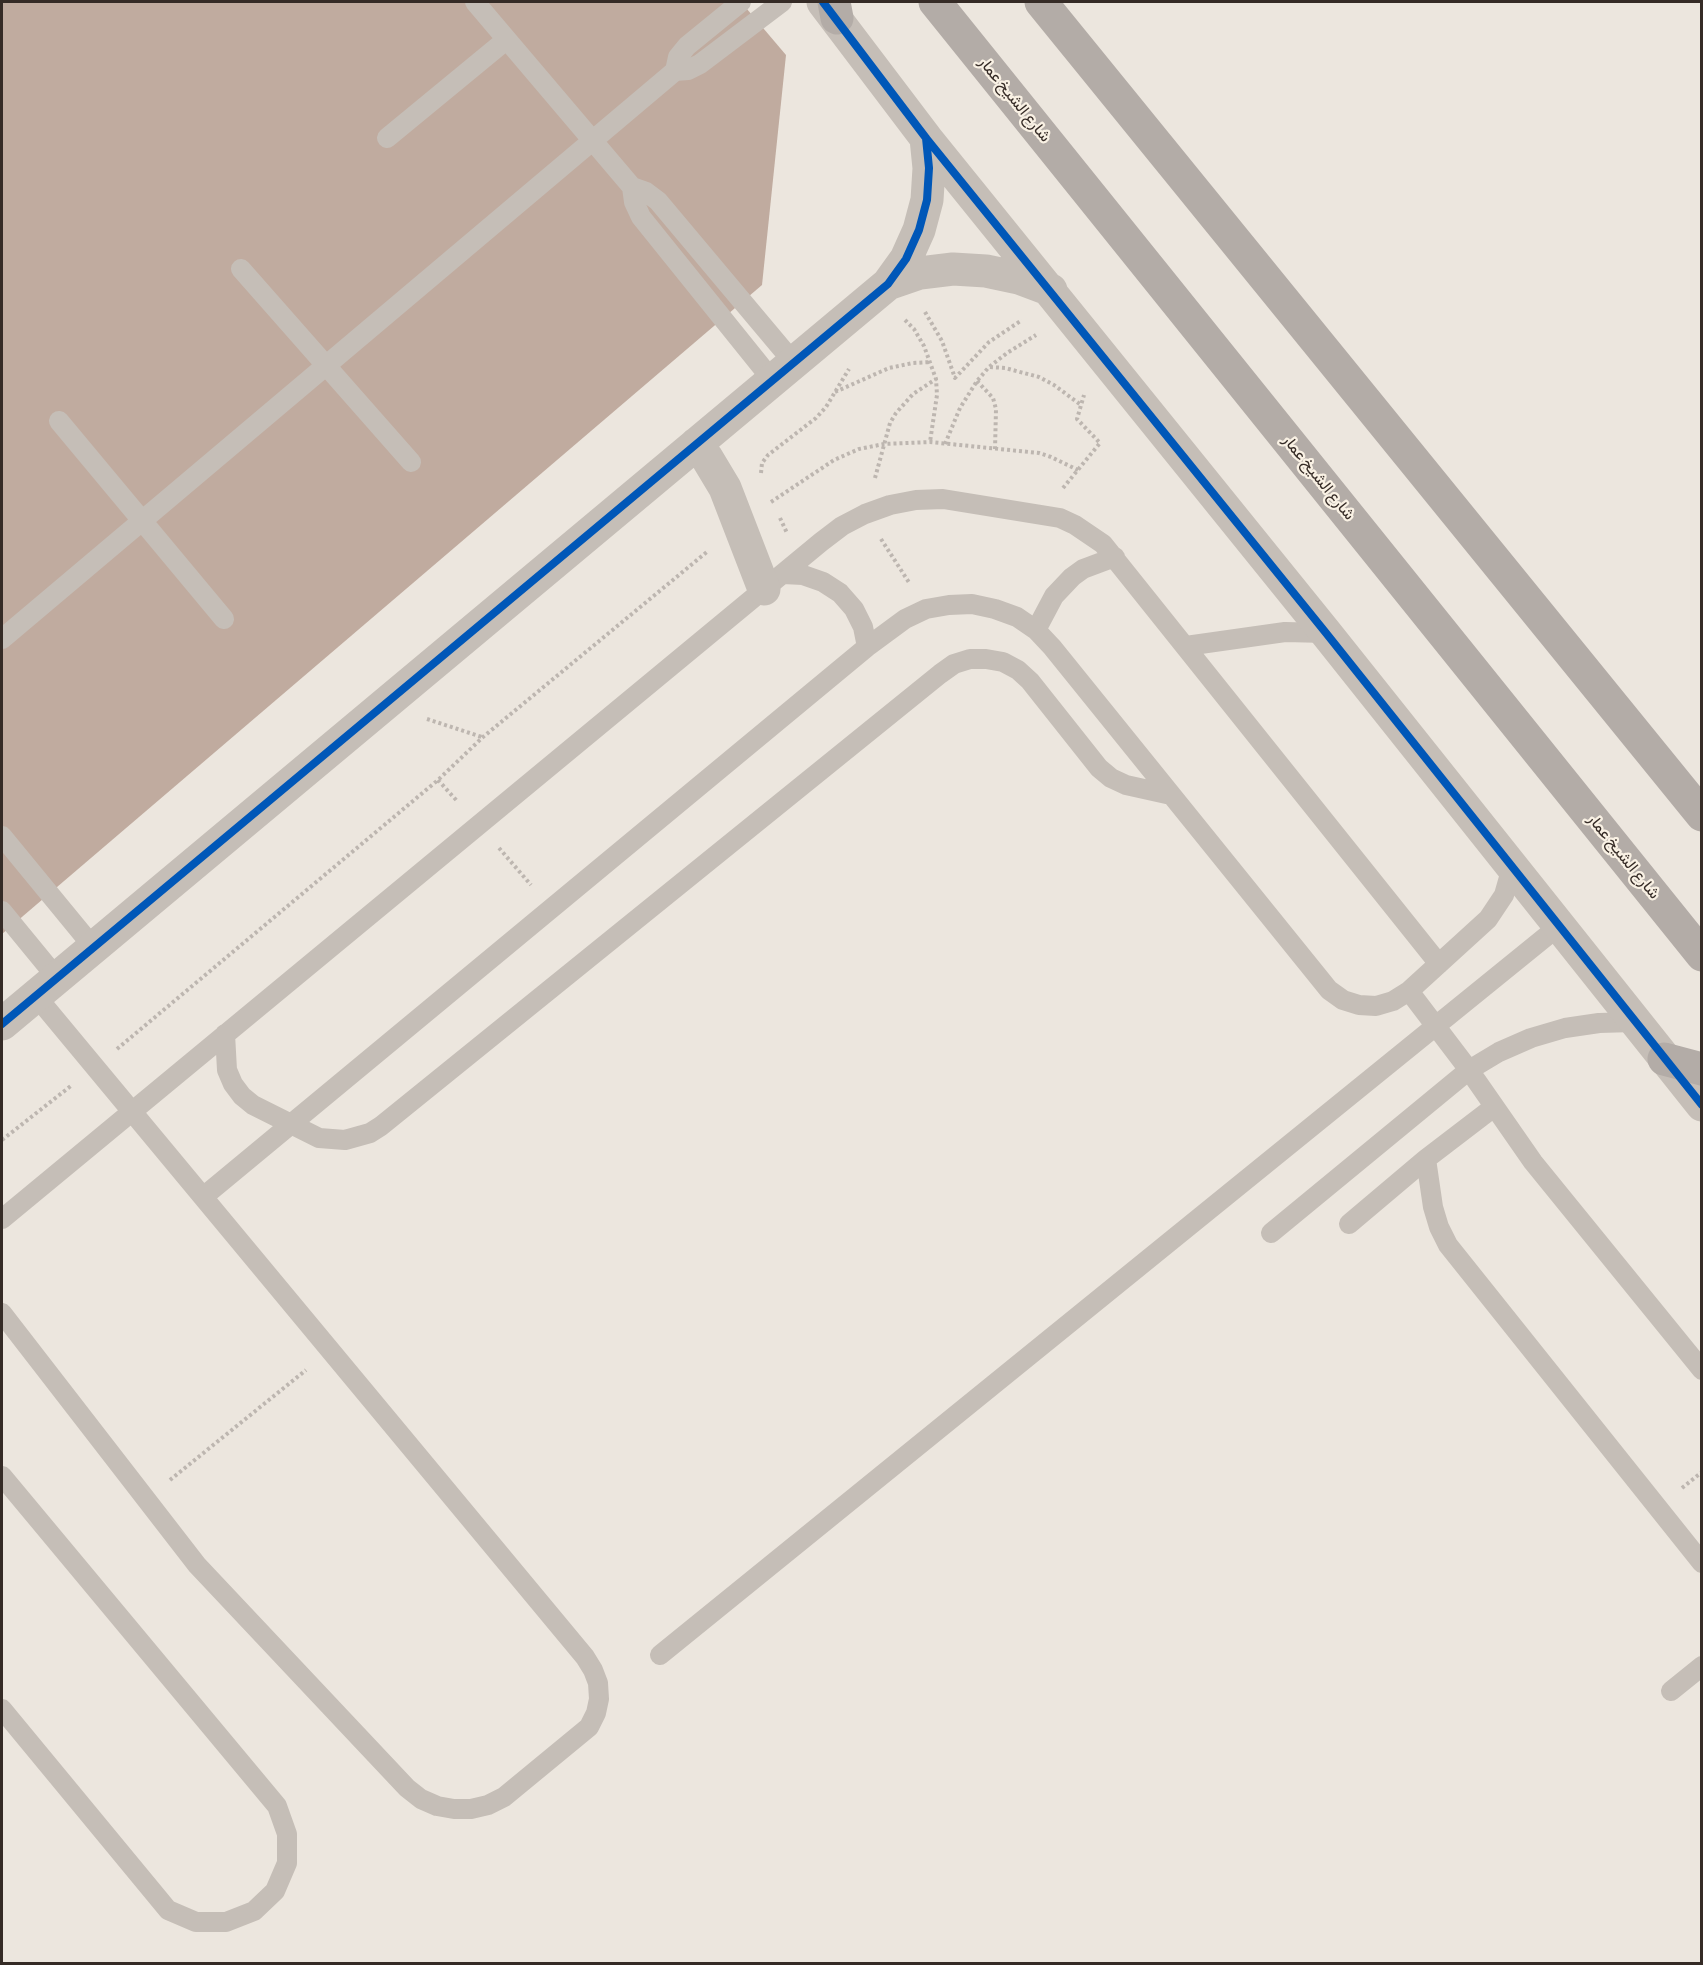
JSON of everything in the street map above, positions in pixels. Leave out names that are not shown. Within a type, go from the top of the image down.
[{"type":"main road","name":"شارع الشيخ عمار","points":[[935,2],[1701,955]]},
{"type":"main road","points":[[1041,2],[1701,815]]},
{"type":"main road","points":[[1664,1059],[1701,1069]]},
{"type":"street","points":[[831,7],[926,138],[1326,633],[1701,1105]]},
{"type":"street","points":[[2,1024],[888,284],[906,259],[919,230],[927,200],[929,168],[926,138]]},
{"type":"street","points":[[888,284],[920,273],[953,268],[997,273],[1019,278],[1051,290]]},
{"type":"street","points":[[696,444],[717,472],[739,525],[774,581]]},
{"type":"lane","points":[[475,2],[632,187],[646,192],[658,201],[783,372]]},
{"type":"lane","points":[[675,71],[678,57],[687,46],[741,2]]},
{"type":"lane","points":[[2,639],[675,71],[700,64],[782,2]]},
{"type":"lane","points":[[387,138],[506,40]]},
{"type":"lane","points":[[632,187],[634,202],[641,217],[783,372]]},
{"type":"lane","points":[[242,269],[411,462]]},
{"type":"lane","points":[[59,421],[224,619]]},
{"type":"lane","points":[[2,1219],[842,526],[890,505],[916,500],[943,499],[1060,518],[1082,529],[1103,544],[1115,556],[1439,964]]},
{"type":"lane","points":[[1036,630],[1054,596],[1072,577],[1083,569],[1115,556]]},
{"type":"lane","points":[[774,581],[803,575],[823,582],[840,593],[854,609],[863,627],[867,647]]},
{"type":"lane","points":[[203,1197],[867,647],[905,619],[926,609],[972,604],[1017,617],[1036,630],[1329,990],[1343,1000],[1359,1005],[1376,1006],[1393,1001],[1409,991],[1488,919],[1504,895],[1512,867]]},
{"type":"lane","points":[[1186,646],[1285,632],[1326,633]]},
{"type":"lane","points":[[225,1034],[227,1070],[233,1084],[253,1105],[319,1138],[332,1141],[358,1138],[381,1126],[930,681],[954,664],[970,659],[1003,662],[1018,670],[1030,681],[1104,774],[1126,785],[1171,795]]},
{"type":"lane","points":[[2,836],[94,948]]},
{"type":"lane","points":[[2,911],[95,1067],[585,1657],[598,1683],[599,1699],[590,1726],[504,1797],[488,1805],[471,1809],[454,1809],[437,1806],[421,1798],[407,1788],[210,1579],[2,1313]]},
{"type":"lane","points":[[660,1655],[1559,926]]},
{"type":"lane","points":[[1409,991],[1469,1070],[1533,1162],[1701,1370]]},
{"type":"lane","points":[[1271,1233],[1469,1070],[1499,1052],[1531,1038],[1565,1028],[1599,1023],[1635,1022]]},
{"type":"lane","points":[[1349,1224],[1426,1159],[1494,1107]]},
{"type":"lane","points":[[1426,1159],[1433,1207],[1448,1245],[1701,1563]]},
{"type":"lane","points":[[2,1476],[277,1806],[287,1834],[287,1863],[275,1891],[254,1911],[226,1922],[196,1922],[168,1910],[2,1709]]},
{"type":"lane","points":[[1671,1691],[1701,1666]]},
{"type":"path","points":[[919,304],[933,322],[955,378],[989,342],[1024,319]]},
{"type":"path","points":[[900,315],[914,329],[924,346],[936,379],[937,395],[930,442]]},
{"type":"path","points":[[945,444],[960,408],[977,381],[989,367],[1007,353],[1038,334]]},
{"type":"path","points":[[762,483],[760,472],[762,463],[768,455],[816,418],[826,407],[853,362]]},
{"type":"path","points":[[834,392],[888,368],[931,362]]},
{"type":"path","points":[[989,367],[1005,368],[1039,377],[1081,405]]},
{"type":"path","points":[[977,381],[993,398],[996,409],[995,449]]},
{"type":"path","points":[[1043,514],[1100,443],[1077,419],[1086,386]]},
{"type":"path","points":[[2,1140],[95,1067],[438,780],[483,737],[739,525],[834,460],[859,450],[884,444],[930,442],[1038,453],[1057,459],[1077,470]]},
{"type":"path","points":[[767,492],[800,560]]},
{"type":"path","points":[[383,705],[483,737]]},
{"type":"path","points":[[146,1500],[330,1350]]},
{"type":"building","points":[[2,2],[741,2],[786,55],[762,285],[2,934]]},
{"type":"cycle path","points":[[823,2],[926,138],[1326,633],[1702,1105]]},
{"type":"cycle path","points":[[2,1024],[888,284],[906,259],[919,230],[927,200],[929,168],[926,138]]}]
